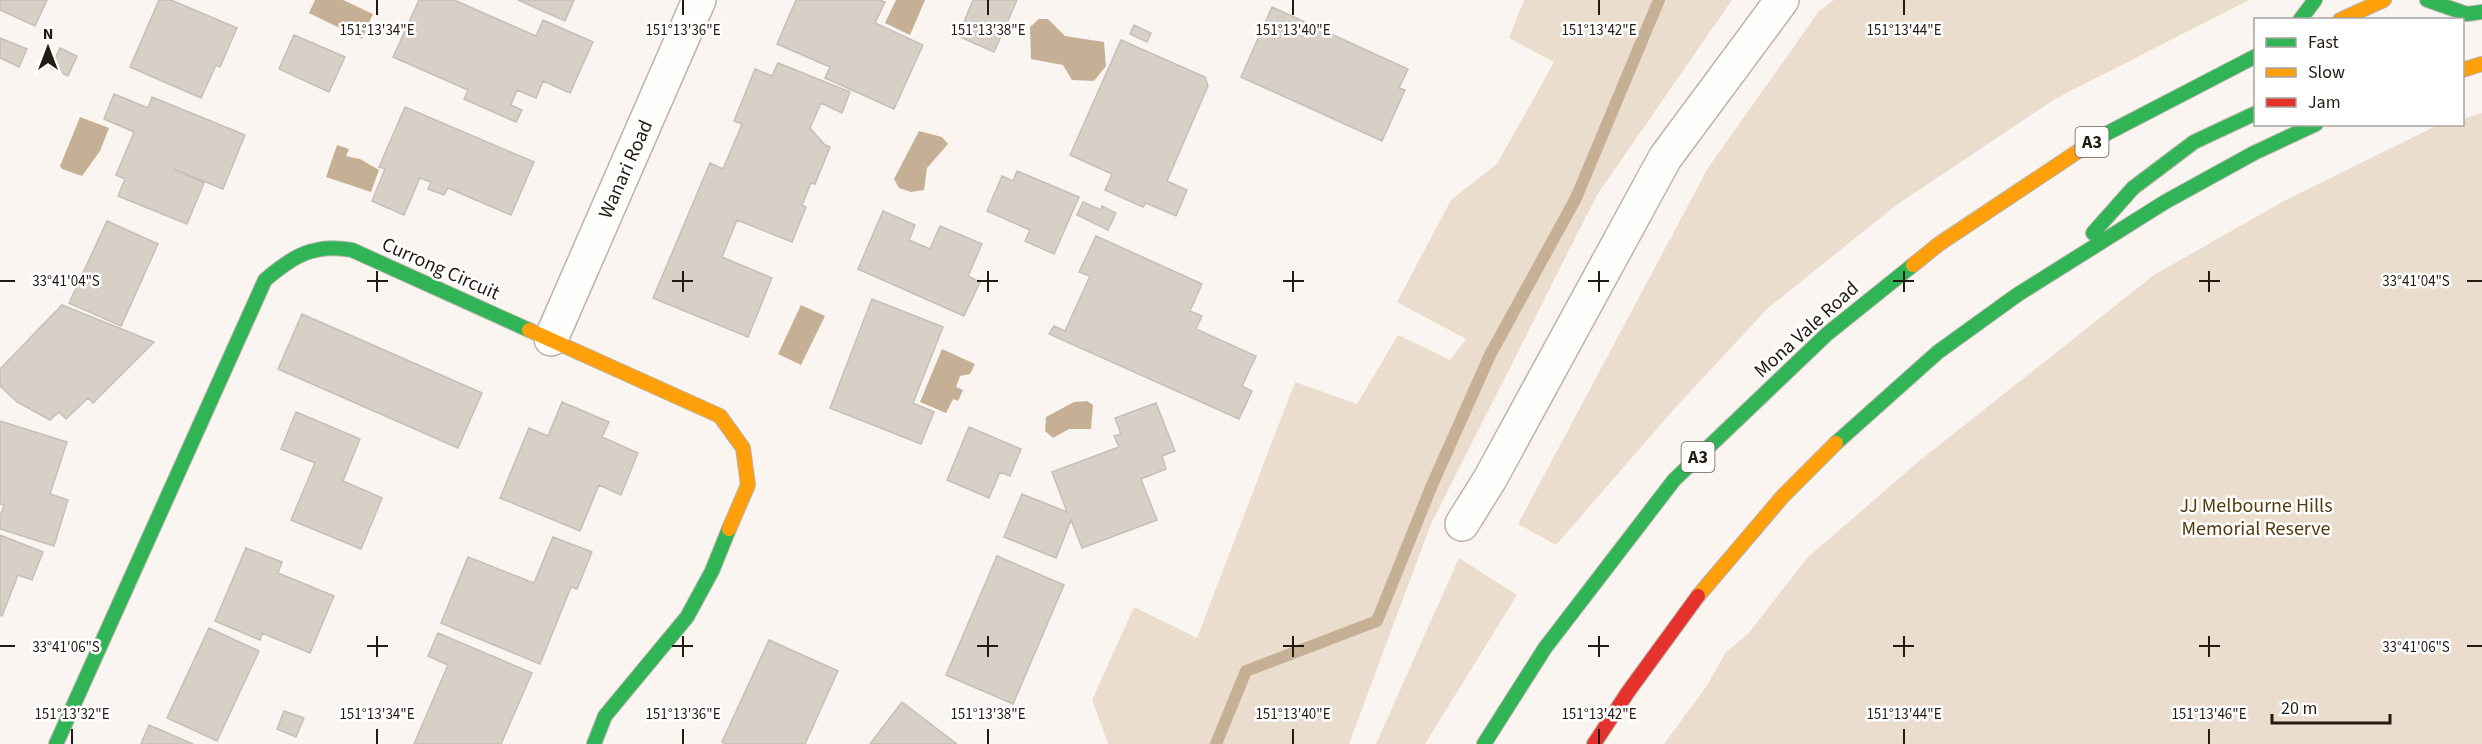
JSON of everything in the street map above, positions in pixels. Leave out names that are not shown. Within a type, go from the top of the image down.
[{"type":"main road","points":[[2302,18],[2315,0]]},
{"type":"main road","points":[[2344,18],[2384,0]]},
{"type":"main road","points":[[2427,0],[2467,14],[2482,12]]},
{"type":"main road","name":"Mona Vale Road","points":[[1484,744],[1545,648],[1674,480],[1827,333],[1939,244],[2106,133],[2254,57]]},
{"type":"main road","points":[[2464,70],[2482,64]]},
{"type":"main road","points":[[2067,262],[2133,188],[2194,142],[2254,114]]},
{"type":"main road","points":[[1594,744],[1704,585],[1817,460],[1920,366],[2014,297],[2124,225],[2249,156],[2312,126]]},
{"type":"main road","name":"Currong Circuit","points":[[56,744],[265,280],[289,259],[324,246],[359,253],[720,416],[743,448],[748,485],[712,572],[687,617],[605,716],[594,744]]},
{"type":"street","name":"Wanari Road","points":[[551,339],[699,0]]},
{"type":"street","points":[[1462,524],[1490,479],[1665,158],[1782,0]]},
{"type":"green space","points":[[1524,0],[1732,0],[1597,195],[1431,524],[1349,744],[1108,744],[1092,700],[1134,607],[1197,638],[1295,382],[1357,404],[1398,335],[1450,360],[1466,339],[1397,302],[1451,200],[1497,164],[1554,62],[1509,38]]},
{"type":"green space","points":[[1834,0],[2249,0],[2055,99],[1895,206],[1767,309],[1675,408],[1556,545],[1518,524],[1708,168],[1819,11]]},
{"type":"green space","name":"JJ Melbourne Hills Memorial Reserve","points":[[2482,113],[2482,744],[1664,744],[1706,687],[1726,652],[1748,634],[1807,558],[1918,462],[2154,275],[2284,201],[2434,127],[2464,126],[2464,119]]},
{"type":"green space","points":[[1459,558],[1517,595],[1425,744],[1376,744]]},
{"type":"shaded area","points":[[315,0],[343,0],[373,14],[362,39],[309,13]]},
{"type":"shaded area","points":[[896,0],[925,0],[910,35],[885,23]]},
{"type":"shaded area","points":[[1039,19],[1048,19],[1065,36],[1104,42],[1106,66],[1094,81],[1072,80],[1063,65],[1031,59],[1030,27]]},
{"type":"shaded area","points":[[80,117],[109,128],[100,151],[82,176],[62,169],[60,166]]},
{"type":"shaded area","points":[[919,131],[942,137],[948,144],[927,168],[924,190],[911,192],[899,188],[894,179]]},
{"type":"shaded area","points":[[337,145],[349,149],[346,156],[360,159],[379,170],[371,192],[326,177]]},
{"type":"shaded area","points":[[801,305],[825,316],[801,365],[778,354]]},
{"type":"shaded area","points":[[942,349],[975,364],[970,374],[960,376],[956,387],[963,390],[958,401],[953,399],[946,413],[920,402]]},
{"type":"shaded area","points":[[1087,401],[1093,405],[1091,429],[1069,429],[1053,438],[1045,431],[1046,417],[1074,402]]},
{"type":"building","points":[[0,0],[47,0],[35,26],[0,10]]},
{"type":"building","points":[[159,0],[171,0],[237,28],[220,67],[216,65],[201,98],[130,67]]},
{"type":"building","points":[[419,0],[454,0],[536,36],[543,20],[593,42],[570,93],[543,81],[536,98],[517,90],[511,105],[522,110],[516,122],[464,99],[468,90],[393,57]]},
{"type":"building","points":[[518,0],[574,0],[565,21]]},
{"type":"building","points":[[796,0],[879,0],[885,2],[875,23],[923,45],[894,109],[825,78],[830,67],[777,44]]},
{"type":"building","points":[[973,0],[1017,0],[994,52],[958,36]]},
{"type":"building","points":[[1272,7],[1408,69],[1399,88],[1405,90],[1382,141],[1241,77]]},
{"type":"building","points":[[1134,25],[1151,33],[1147,42],[1130,34]]},
{"type":"building","points":[[294,35],[345,57],[329,92],[279,69]]},
{"type":"building","points":[[0,38],[27,49],[19,67],[0,58]]},
{"type":"building","points":[[1121,40],[1205,77],[1208,86],[1167,181],[1187,190],[1176,216],[1146,203],[1143,207],[1105,190],[1112,174],[1070,155]]},
{"type":"building","points":[[60,48],[77,56],[68,76],[51,68]]},
{"type":"building","points":[[778,63],[850,92],[842,113],[821,103],[810,128],[825,145],[830,147],[815,184],[811,183],[802,205],[806,207],[792,242],[737,220],[722,257],[772,278],[748,337],[653,298],[710,163],[723,169],[742,124],[734,121],[755,69],[772,76]]},
{"type":"building","points":[[114,94],[148,108],[152,97],[245,135],[223,189],[174,169],[204,183],[187,224],[118,196],[125,179],[116,175],[134,132],[104,119]]},
{"type":"building","points":[[405,107],[534,162],[511,215],[448,188],[444,195],[428,189],[431,182],[420,178],[404,215],[372,201],[385,169],[379,167]]},
{"type":"building","points":[[1017,171],[1079,197],[1054,254],[1025,241],[1030,230],[987,211],[1002,176],[1013,181]]},
{"type":"building","points":[[1083,202],[1101,210],[1102,206],[1116,213],[1108,230],[1077,215]]},
{"type":"building","points":[[883,211],[915,225],[909,240],[930,249],[940,226],[982,244],[968,276],[980,282],[964,316],[858,269]]},
{"type":"building","points":[[107,221],[158,244],[121,326],[69,303]]},
{"type":"building","points":[[1096,236],[1202,284],[1190,311],[1202,316],[1196,329],[1256,356],[1242,386],[1252,391],[1239,419],[1049,334],[1054,326],[1065,331],[1090,276],[1079,272]]},
{"type":"building","points":[[872,299],[943,327],[913,403],[934,412],[921,444],[830,408]]},
{"type":"building","points":[[62,305],[154,342],[93,403],[88,398],[66,419],[59,412],[50,420],[17,402],[0,386],[0,369]]},
{"type":"building","points":[[302,314],[482,393],[458,448],[278,369]]},
{"type":"building","points":[[562,402],[609,422],[602,437],[638,453],[621,495],[599,485],[580,531],[500,498],[529,428],[548,436]]},
{"type":"building","points":[[1156,403],[1175,451],[1162,456],[1166,469],[1141,479],[1157,520],[1082,548],[1071,520],[1056,558],[1004,537],[1022,494],[1067,512],[1052,472],[1119,447],[1114,436],[1121,434],[1115,418]]},
{"type":"building","points":[[296,412],[360,439],[343,481],[382,498],[361,549],[291,520],[315,463],[281,449]]},
{"type":"building","points":[[0,421],[67,442],[50,494],[68,500],[54,546],[0,529],[0,516],[4,505],[0,504]]},
{"type":"building","points":[[969,427],[1021,449],[1010,476],[1000,472],[989,498],[947,480]]},
{"type":"building","points":[[0,535],[43,552],[32,580],[18,575],[2,616],[0,615]]},
{"type":"building","points":[[553,537],[592,552],[577,589],[571,587],[540,664],[441,623],[468,557],[534,583]]},
{"type":"building","points":[[246,548],[282,562],[278,573],[334,596],[310,653],[262,633],[260,640],[215,621]]},
{"type":"building","points":[[997,556],[1064,585],[1013,704],[946,675]]},
{"type":"building","points":[[209,628],[259,651],[217,741],[167,718]]},
{"type":"building","points":[[438,633],[532,673],[501,744],[414,744],[448,665],[428,656]]},
{"type":"building","points":[[769,640],[838,671],[805,744],[726,744],[722,742]]},
{"type":"building","points":[[902,702],[957,744],[870,744]]},
{"type":"building","points":[[284,711],[304,718],[296,737],[277,729]]},
{"type":"building","points":[[149,725],[193,744],[141,744]]},
{"type":"waterway","points":[[1216,744],[1246,671],[1377,621],[1432,485],[1490,355],[1576,198],[1659,0]]},
{"type":"traffic: fast","points":[[2302,18],[2315,0]]},
{"type":"traffic: fast","points":[[2427,0],[2467,14],[2482,12]]},
{"type":"traffic: fast","points":[[2098,138],[2254,57]]},
{"type":"traffic: fast","points":[[2093,233],[2133,188],[2194,142],[2254,114]]},
{"type":"traffic: fast","points":[[1836,443],[1938,352],[2017,295],[2165,202],[2254,153],[2312,126]]},
{"type":"traffic: fast","points":[[56,744],[265,280],[285,264],[305,253],[326,248],[352,250],[529,330]]},
{"type":"traffic: fast","points":[[1484,744],[1545,648],[1674,480],[1827,334],[1913,265]]},
{"type":"traffic: fast","points":[[594,744],[605,716],[687,617],[712,571],[729,529]]},
{"type":"traffic: slow","points":[[2344,18],[2384,0]]},
{"type":"traffic: slow","points":[[2464,69],[2482,64]]},
{"type":"traffic: slow","points":[[1913,265],[1939,244],[2098,138]]},
{"type":"traffic: slow","points":[[529,330],[720,416],[743,448],[748,485],[729,529]]},
{"type":"traffic: slow","points":[[1698,596],[1783,496],[1836,443]]},
{"type":"traffic: jam","points":[[1594,744],[1628,692],[1698,596]]}]
